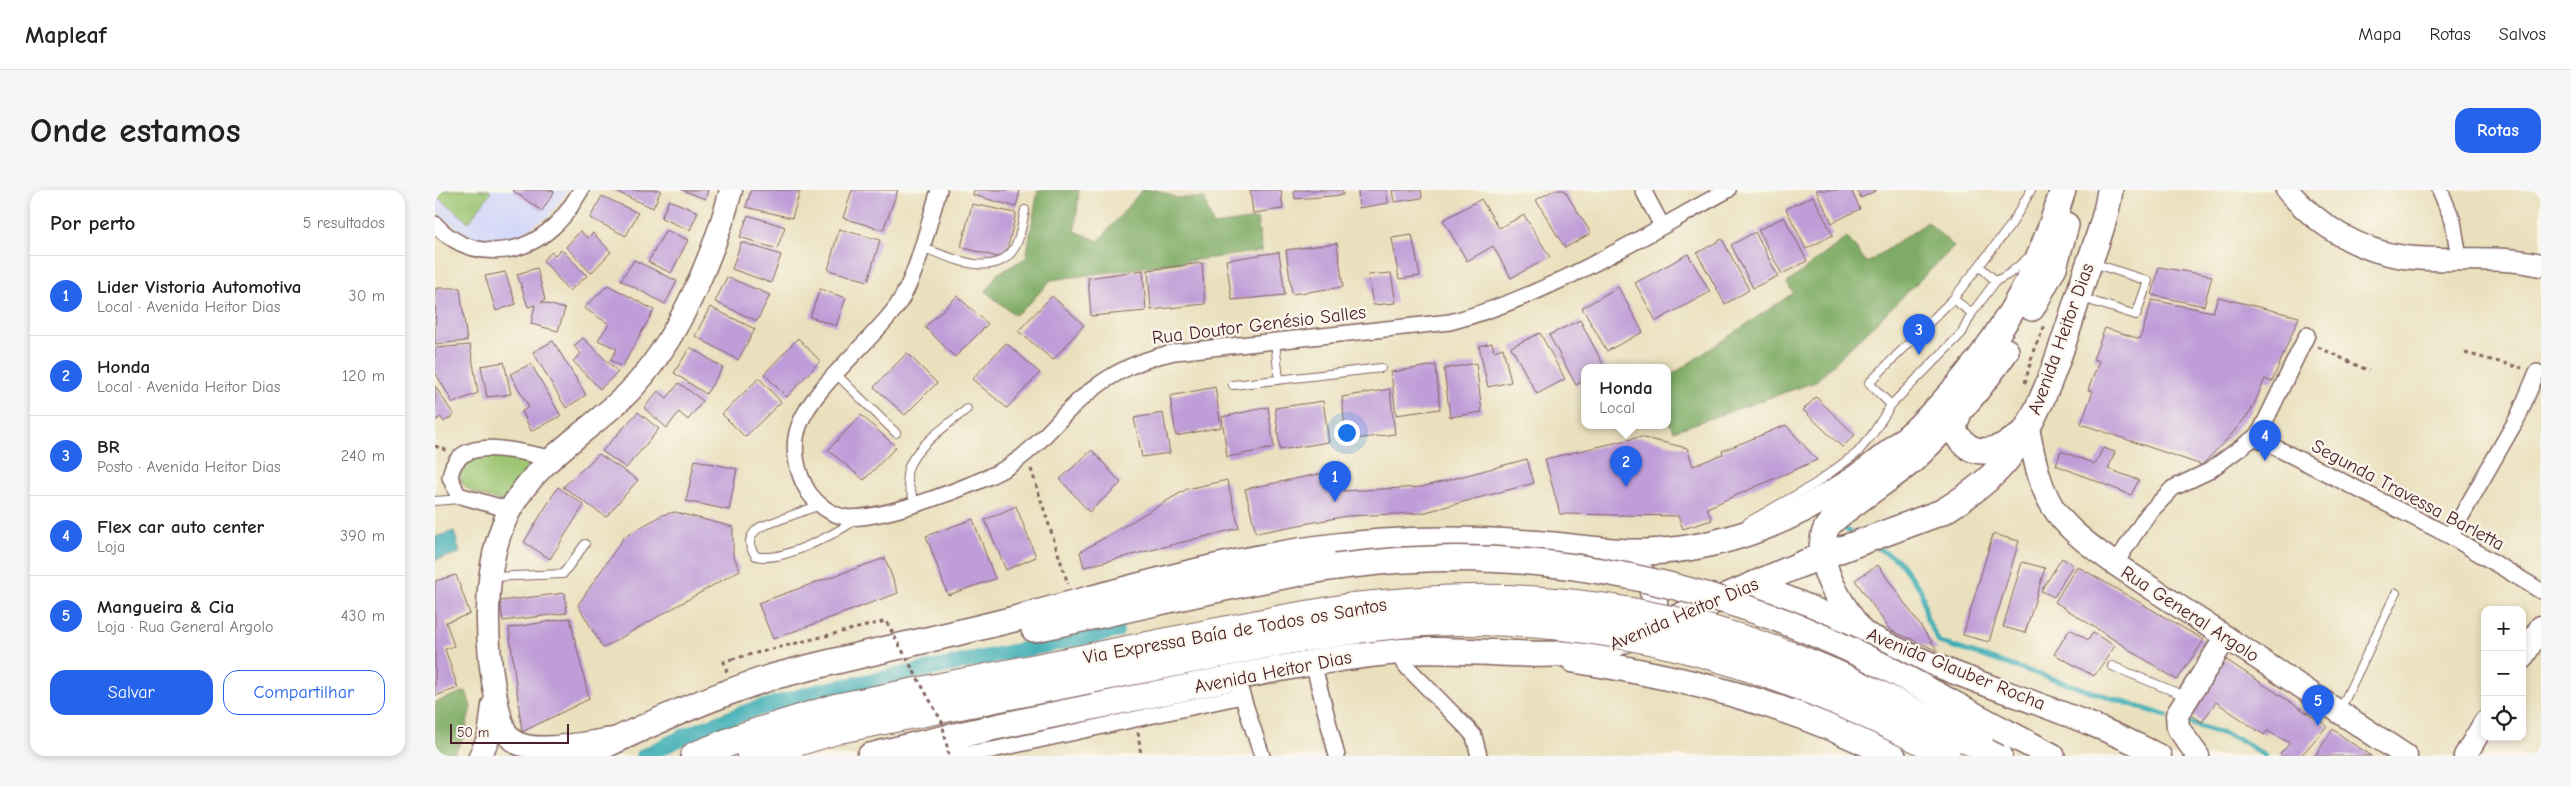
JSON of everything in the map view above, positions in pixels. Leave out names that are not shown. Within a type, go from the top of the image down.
[{"type":"highway","name":"Via Expressa Baía de Todos os Santos","points":[[751,756],[848,727],[1239,649],[1423,600],[1523,600],[1570,604],[1662,617],[1727,634],[1795,658],[1864,686],[1996,745]]},
{"type":"highway","name":"Via Expressa Baía de Todos os Santos","points":[[695,756],[742,737],[835,708],[1283,619],[1355,618],[1569,626],[1658,640],[1720,657],[1786,679],[1853,706],[1948,754]]},
{"type":"main road","points":[[583,756],[620,738],[733,690],[772,676],[893,648],[1200,570],[1312,549],[1363,543],[1467,540],[1530,543],[1606,550],[1654,551],[1722,540],[1767,525],[1803,510],[1867,472],[1894,450],[1981,356],[2026,285],[2063,190]]},
{"type":"main road","points":[[1859,629],[1838,597],[1822,555],[1821,547],[1826,527],[1914,459],[1960,410],[1996,365],[2040,294],[2054,267],[2069,210],[2071,190]]},
{"type":"main road","name":"Avenida Heitor Dias","points":[[872,756],[1239,687],[1313,663],[1395,652],[1441,650],[1533,654],[1581,653],[1601,650],[1649,631],[1822,555],[1918,522],[1961,500],[1998,470],[2028,428],[2042,400],[2078,296],[2110,190]]},
{"type":"main road","points":[[1960,410],[1955,427],[1956,435],[1971,448],[1989,451],[2002,448],[2028,428]]},
{"type":"main road","points":[[1606,550],[1629,561],[1646,576],[1653,590],[1656,605],[1649,631]]},
{"type":"main road","name":"Via Expressa Baía de Todos os Santos","points":[[893,648],[1011,634],[1116,613],[1247,582],[1336,567],[1407,560],[1513,561],[1567,566],[1660,583],[1749,609],[1834,643],[1996,745],[2052,756]]},
{"type":"main road","points":[[1533,654],[1649,673],[1709,686],[1778,708],[1893,756]]},
{"type":"street","points":[[435,224],[457,243],[476,249],[495,251],[517,248],[536,240],[553,227],[571,206],[581,190]]},
{"type":"street","points":[[620,738],[537,748],[515,742],[504,729],[494,686],[489,646],[491,577],[501,530],[510,510],[529,482],[551,458],[627,394],[649,369],[666,342],[707,262],[731,190]]},
{"type":"street","name":"Rua Doutor Genésio Salles","points":[[939,190],[910,284],[881,327],[806,411],[798,427],[795,444],[797,462],[810,494],[820,505],[844,517],[877,516],[988,477],[1027,454],[1086,394],[1126,366],[1151,357],[1175,352],[1450,322],[1482,314],[1567,276],[1728,190]]},
{"type":"street","points":[[1643,190],[1662,226]]},
{"type":"street","points":[[2287,190],[2314,218],[2355,242],[2379,252],[2403,257],[2503,259],[2541,265]]},
{"type":"street","points":[[2440,190],[2453,220],[2459,258]]},
{"type":"street","points":[[2115,564],[2148,514],[2173,488],[2209,471],[2255,437],[2261,430],[2305,338]]},
{"type":"street","points":[[2450,536],[2518,417],[2537,372]]},
{"type":"street","name":"Rua General Argolo","points":[[2028,428],[2040,483],[2053,510],[2074,534],[2115,564],[2406,756]]},
{"type":"street","name":"Segunda Travessa Barletta","points":[[2255,437],[2450,536],[2541,591]]},
{"type":"street","points":[[510,510],[465,498],[454,490],[450,477],[455,463],[467,451],[487,448],[551,458]]},
{"type":"street","name":"Avenida Glauber Rocha","points":[[1751,585],[1789,597],[1911,655],[2071,715],[2160,756]]},
{"type":"street","points":[[2526,651],[2541,627]]},
{"type":"street","points":[[2198,756],[2184,738],[2176,721],[2187,697],[2226,637]]},
{"type":"street","points":[[1395,652],[1474,736],[1479,756]]},
{"type":"street","points":[[1313,663],[1337,756]]},
{"type":"street","points":[[480,756],[489,737],[494,686]]},
{"type":"street","points":[[872,756],[972,753],[1136,719],[1239,687],[1262,756]]},
{"type":"street","points":[[2465,756],[2481,729]]},
{"type":"lane","points":[[1891,405],[1869,383],[1953,299],[2011,226],[2031,190]]},
{"type":"lane","points":[[921,247],[974,264],[985,266],[999,263],[1011,252],[1017,243],[1025,210]]},
{"type":"lane","points":[[1722,540],[1750,520],[1815,484],[1857,453],[1891,405],[1962,333],[1972,313],[1996,281],[2009,274],[2043,243]]},
{"type":"lane","points":[[2078,296],[2136,315],[2148,281],[2089,262]]},
{"type":"lane","points":[[1979,266],[1996,281]]},
{"type":"lane","points":[[1953,299],[1972,313]]},
{"type":"lane","points":[[1275,341],[1279,380]]},
{"type":"lane","points":[[1233,385],[1381,368]]},
{"type":"lane","points":[[837,375],[896,433]]},
{"type":"lane","points":[[916,503],[907,476],[910,462],[921,448],[967,408]]},
{"type":"lane","points":[[435,501],[465,498]]},
{"type":"lane","points":[[820,505],[760,527],[752,532],[749,541],[751,549],[756,556],[771,558],[823,539],[860,518]]},
{"type":"lane","points":[[491,577],[563,574],[585,544]]},
{"type":"lane","points":[[2339,712],[2396,593]]},
{"type":"lane","points":[[2112,666],[2187,697]]},
{"type":"path","points":[[2305,338],[2369,371]]},
{"type":"path","points":[[2465,353],[2537,372]]},
{"type":"path","points":[[1027,454],[1073,603]]},
{"type":"path","points":[[732,659],[886,621],[942,722],[949,756]]},
{"type":"path","points":[[1136,719],[1141,756]]},
{"type":"shaded area","points":[[435,190],[568,190],[549,216],[512,239],[470,237],[443,218],[435,208]]},
{"type":"green space","points":[[435,190],[489,190],[491,192],[469,222],[435,195]]},
{"type":"green space","points":[[1038,190],[1079,190],[1075,231],[1099,241],[1142,190],[1157,190],[1177,198],[1204,198],[1213,225],[1257,219],[1262,251],[1051,280],[1028,305],[1015,315],[986,292],[997,274],[1026,258]]},
{"type":"green space","points":[[1928,222],[1954,247],[1815,382],[1674,431],[1671,426],[1671,375],[1793,293],[1787,283],[1847,237],[1867,263]]},
{"type":"green space","points":[[484,455],[532,462],[504,502],[472,491],[462,481],[460,474],[462,465]]},
{"type":"green space","points":[[466,691],[471,707],[464,736],[453,756],[435,756],[435,702]]},
{"type":"water","points":[[454,531],[460,553],[435,560],[435,537]]},
{"type":"building","points":[[512,190],[552,190],[554,192],[542,211]]},
{"type":"building","points":[[612,190],[661,190],[653,208]]},
{"type":"building","points":[[682,190],[708,190],[705,199]]},
{"type":"building","points":[[751,190],[789,190],[800,192],[792,218],[746,207]]},
{"type":"building","points":[[852,190],[898,190],[883,230],[843,218]]},
{"type":"building","points":[[974,190],[1020,190],[1016,207],[973,195]]},
{"type":"building","points":[[1250,190],[1281,190],[1283,209],[1253,213]]},
{"type":"building","points":[[1294,190],[1342,190],[1343,195],[1295,199]]},
{"type":"building","points":[[1358,190],[1387,190],[1388,203],[1359,208]]},
{"type":"building","points":[[1392,190],[1421,190],[1422,198],[1394,202]]},
{"type":"building","points":[[1554,190],[1564,190],[1591,233],[1565,248],[1536,200]]},
{"type":"building","points":[[1816,190],[1851,190],[1860,209],[1832,223]]},
{"type":"building","points":[[1857,190],[1877,190],[1861,198]]},
{"type":"building","points":[[602,196],[638,213],[626,236],[590,218]]},
{"type":"building","points":[[1813,196],[1833,235],[1806,249],[1786,209]]},
{"type":"building","points":[[1481,199],[1499,228],[1524,215],[1550,257],[1511,278],[1493,246],[1467,261],[1443,220]]},
{"type":"building","points":[[669,200],[698,212],[690,230],[661,218]]},
{"type":"building","points":[[972,204],[1016,213],[1005,259],[961,247]]},
{"type":"building","points":[[748,215],[785,227],[777,249],[740,237]]},
{"type":"building","points":[[1784,217],[1807,261],[1782,274],[1758,230]]},
{"type":"building","points":[[839,229],[880,240],[868,281],[828,270]]},
{"type":"building","points":[[666,230],[688,240],[671,273],[648,262]]},
{"type":"building","points":[[580,231],[588,238],[593,233],[611,252],[591,273],[566,247]]},
{"type":"building","points":[[1755,232],[1778,276],[1753,288],[1731,245]]},
{"type":"building","points":[[1412,235],[1420,276],[1399,279],[1392,238]]},
{"type":"building","points":[[1722,239],[1749,290],[1725,304],[1697,253]]},
{"type":"building","points":[[741,242],[781,255],[771,283],[732,269]]},
{"type":"building","points":[[1337,243],[1343,287],[1292,294],[1286,250]]},
{"type":"building","points":[[561,249],[587,276],[569,291],[543,260],[552,252],[555,255]]},
{"type":"building","points":[[1279,252],[1285,295],[1232,300],[1226,260]]},
{"type":"building","points":[[1688,254],[1710,292],[1656,321],[1635,283]]},
{"type":"building","points":[[634,260],[677,281],[665,304],[621,280]]},
{"type":"building","points":[[1202,263],[1205,304],[1151,310],[1148,270]]},
{"type":"building","points":[[2159,267],[2212,276],[2204,306],[2152,295]]},
{"type":"building","points":[[537,268],[545,300],[541,302],[565,309],[558,331],[531,324],[535,305],[528,307],[517,274]]},
{"type":"building","points":[[1143,270],[1146,311],[1091,316],[1088,278]]},
{"type":"building","points":[[505,272],[516,304],[496,311],[485,276]]},
{"type":"building","points":[[1391,273],[1396,303],[1373,305],[1368,275]]},
{"type":"building","points":[[727,277],[770,295],[757,321],[715,302]]},
{"type":"building","points":[[608,285],[654,310],[622,367],[610,360],[617,349],[598,340],[609,324],[584,308]]},
{"type":"building","points":[[1618,287],[1643,332],[1607,351],[1582,308]]},
{"type":"building","points":[[436,288],[460,288],[467,341],[435,344]]},
{"type":"building","points":[[820,289],[846,298],[836,326],[810,317]]},
{"type":"building","points":[[957,296],[988,324],[955,357],[925,327]]},
{"type":"building","points":[[1052,296],[1084,325],[1053,360],[1018,331]]},
{"type":"building","points":[[2218,297],[2299,317],[2272,382],[2265,379],[2251,411],[2202,465],[2081,424],[2093,391],[2088,390],[2099,361],[2093,359],[2105,328],[2140,339],[2152,300],[2213,312]]},
{"type":"building","points":[[710,307],[755,329],[738,360],[695,336]]},
{"type":"building","points":[[1580,320],[1603,364],[1581,364],[1581,382],[1576,385],[1549,335]]},
{"type":"building","points":[[1540,333],[1565,379],[1537,394],[1511,347]]},
{"type":"building","points":[[583,338],[618,372],[600,389],[573,361],[581,354],[574,346]]},
{"type":"building","points":[[798,338],[820,361],[787,397],[764,374]]},
{"type":"building","points":[[553,341],[586,395],[566,408],[533,352]]},
{"type":"building","points":[[1006,343],[1040,373],[1007,408],[972,379]]},
{"type":"building","points":[[1492,343],[1494,351],[1503,348],[1511,382],[1488,387],[1479,346]]},
{"type":"building","points":[[470,345],[478,393],[453,403],[435,372],[435,348]]},
{"type":"building","points":[[690,347],[723,368],[706,394],[674,373]]},
{"type":"building","points":[[907,353],[937,383],[905,415],[874,387]]},
{"type":"building","points":[[504,362],[511,394],[487,397],[481,366]]},
{"type":"building","points":[[1476,363],[1482,412],[1450,417],[1444,369]]},
{"type":"building","points":[[531,364],[561,416],[531,431],[522,411],[529,407],[510,374]]},
{"type":"building","points":[[1436,365],[1440,409],[1396,415],[1391,372]]},
{"type":"building","points":[[759,378],[781,402],[745,437],[722,414]]},
{"type":"building","points":[[679,383],[703,401],[688,420],[679,412],[667,428],[644,408],[658,391],[667,398]]},
{"type":"building","points":[[435,386],[454,415],[444,422],[441,417],[435,421]]},
{"type":"building","points":[[1215,387],[1221,427],[1176,436],[1170,396]]},
{"type":"building","points":[[1390,389],[1395,434],[1346,440],[1342,397]]},
{"type":"building","points":[[1816,397],[1855,435],[1842,447],[1803,410]]},
{"type":"building","points":[[1323,401],[1329,442],[1280,450],[1275,408]]},
{"type":"building","points":[[1268,407],[1274,448],[1227,457],[1222,417]]},
{"type":"building","points":[[638,412],[659,429],[626,468],[602,451]]},
{"type":"building","points":[[1163,413],[1170,453],[1142,457],[1134,418]]},
{"type":"building","points":[[861,415],[896,447],[864,480],[828,450]]},
{"type":"building","points":[[1786,425],[1817,460],[1707,508],[1712,520],[1683,529],[1678,516],[1560,514],[1545,459],[1640,437],[1687,448],[1693,466],[1723,454],[1722,451]]},
{"type":"building","points":[[2103,448],[2115,452],[2108,469],[2139,480],[2131,495],[2056,465],[2061,451],[2095,464]]},
{"type":"building","points":[[1092,450],[1121,483],[1089,512],[1060,479]]},
{"type":"building","points":[[599,454],[638,480],[606,517],[563,487]]},
{"type":"building","points":[[1527,459],[1534,483],[1422,513],[1347,516],[1256,533],[1245,489],[1339,470],[1344,491],[1422,487]]},
{"type":"building","points":[[695,460],[737,469],[729,510],[686,501]]},
{"type":"building","points":[[1227,480],[1239,528],[1084,567],[1080,552],[1187,489]]},
{"type":"building","points":[[558,487],[584,505],[550,559],[524,542]]},
{"type":"building","points":[[1016,506],[1036,557],[1006,570],[985,520]]},
{"type":"building","points":[[675,512],[733,527],[733,555],[740,570],[603,648],[578,605],[624,537],[662,515]]},
{"type":"building","points":[[973,519],[995,579],[948,595],[926,536]]},
{"type":"building","points":[[1993,534],[2019,541],[1989,642],[1963,635]]},
{"type":"building","points":[[885,558],[898,593],[773,639],[758,603]]},
{"type":"building","points":[[2062,558],[2073,565],[2054,597],[2041,591]]},
{"type":"building","points":[[2022,562],[2045,568],[2025,633],[2003,627]]},
{"type":"building","points":[[1878,565],[1938,651],[1890,630],[1855,580]]},
{"type":"building","points":[[2077,566],[2204,640],[2177,680],[2055,602]]},
{"type":"building","points":[[456,575],[470,614],[446,622],[454,646],[445,649],[458,688],[435,696],[435,581]]},
{"type":"building","points":[[565,593],[567,613],[503,621],[500,601]]},
{"type":"building","points":[[570,618],[589,699],[522,732],[509,628]]},
{"type":"building","points":[[2070,629],[2088,640],[2093,633],[2115,646],[2094,676],[2054,654]]},
{"type":"building","points":[[2225,659],[2327,726],[2301,756],[2282,756],[2280,754],[2290,743],[2267,731],[2264,735],[2216,702],[2202,722],[2187,713]]},
{"type":"building","points":[[2333,729],[2350,742],[2372,756],[2315,756]]},
{"type":"waterway","points":[[1844,528],[1850,532]]},
{"type":"waterway","points":[[1879,549],[1898,560],[1921,590],[1927,619],[1939,642],[2167,716]]},
{"type":"waterway","points":[[644,756],[685,736],[749,711],[820,691],[1116,631]]},
{"type":"waterway","points":[[2186,722],[2239,739],[2265,756]]},
{"type":"place","name":"BR","points":[[1919,355]]},
{"type":"place","name":"Flex car auto center","points":[[2265,461]]},
{"type":"place","name":"Honda","points":[[1626,487]]},
{"type":"place","name":"Lider Vistoria Automotiva","points":[[1335,502]]},
{"type":"place","name":"Mangueira & Cia","points":[[2318,726]]}]
